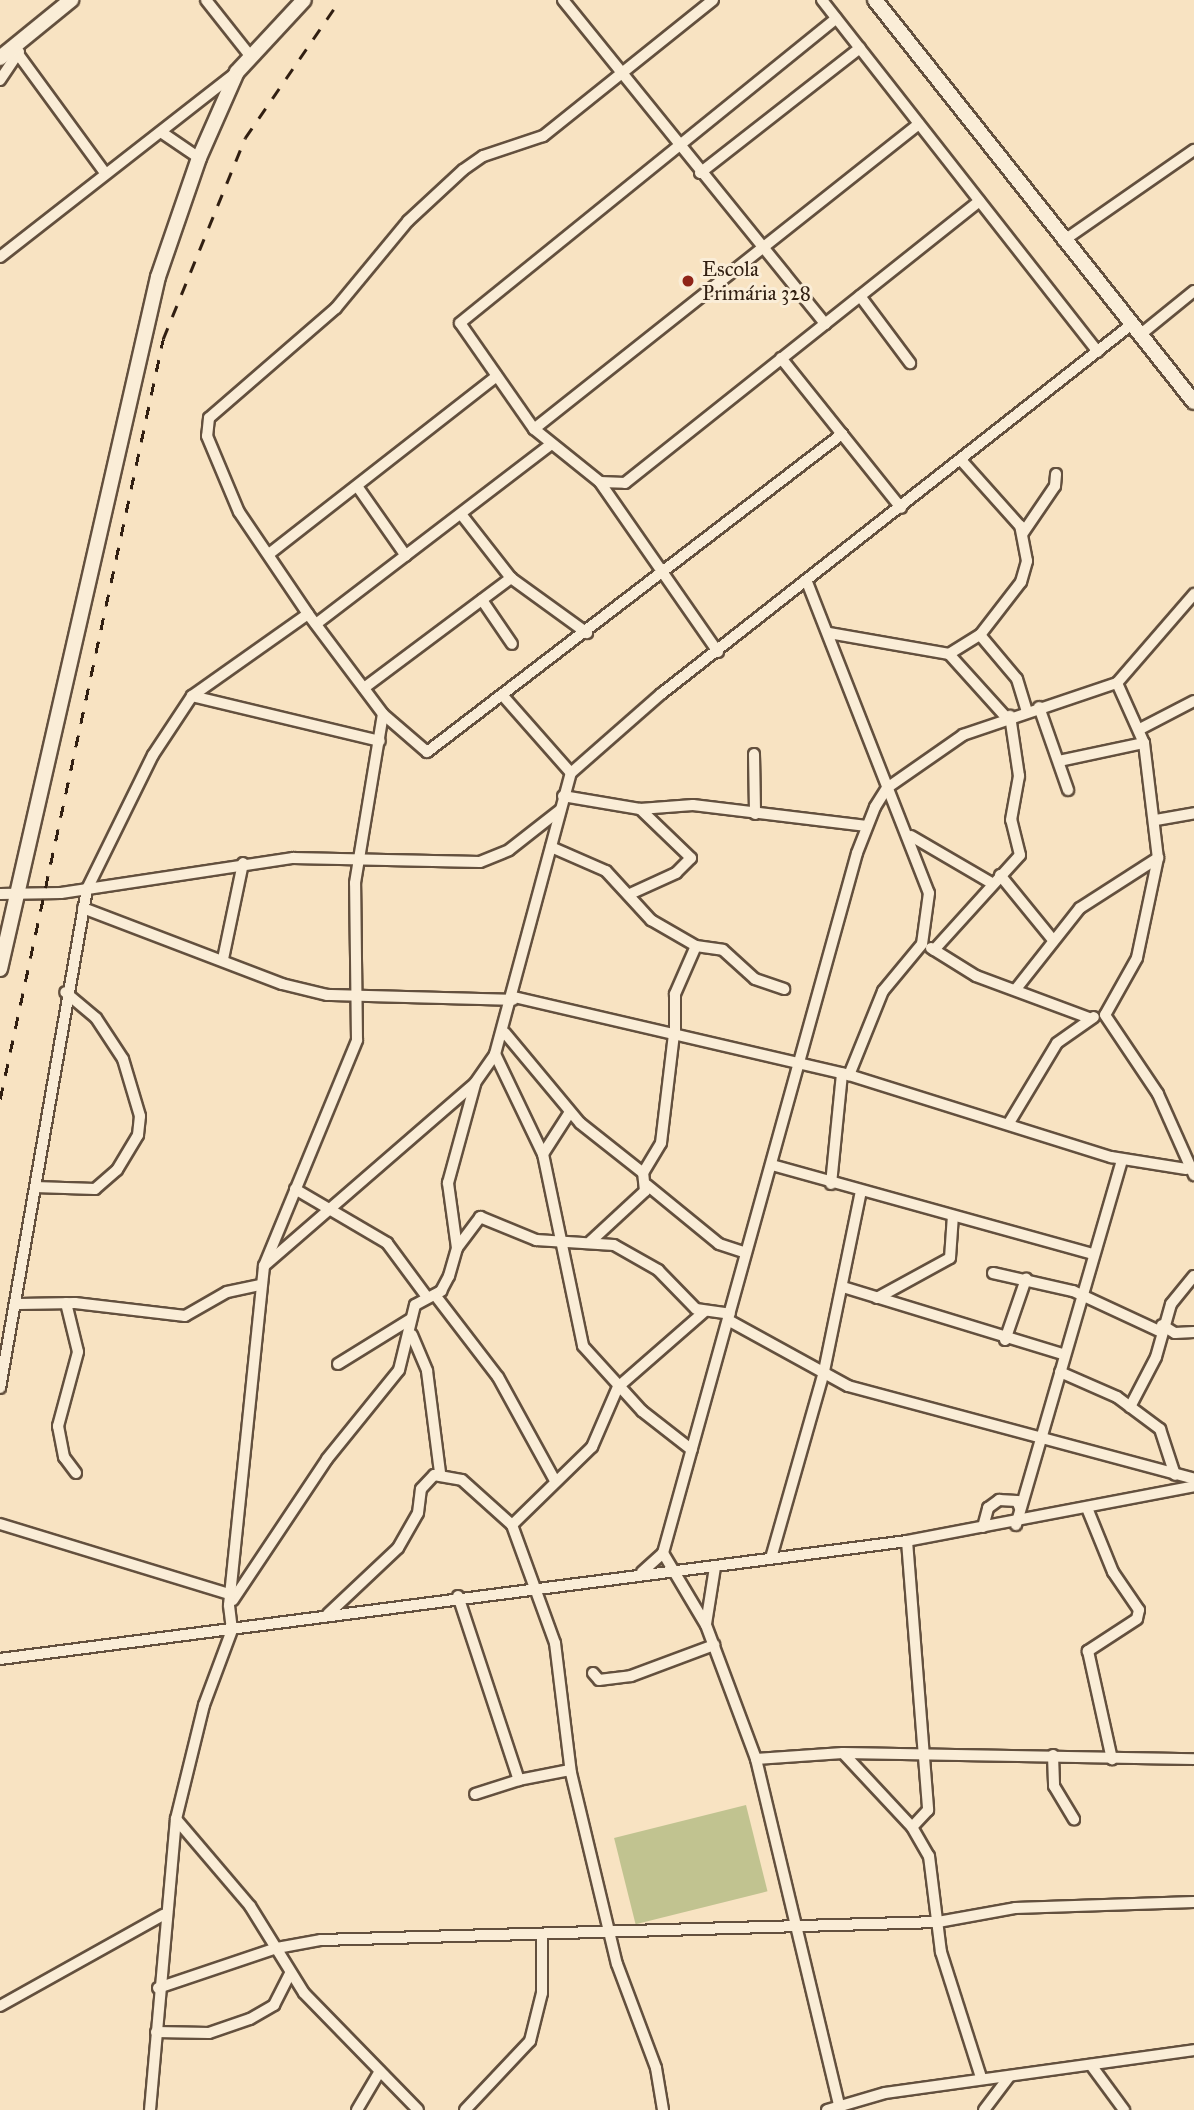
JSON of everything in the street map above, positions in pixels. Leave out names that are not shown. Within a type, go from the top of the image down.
[{"type":"street","points":[[0,58],[71,0]]},
{"type":"street","points":[[206,0],[251,57]]},
{"type":"street","points":[[0,257],[237,72],[304,0]]},
{"type":"street","points":[[563,0],[825,324]]},
{"type":"street","points":[[713,0],[543,136],[483,156],[463,170],[408,221],[336,308],[209,418],[207,436],[233,500],[308,614],[383,714],[427,752],[504,697],[842,434]]},
{"type":"street","points":[[822,0],[1098,352]]},
{"type":"street","points":[[875,0],[1063,241],[1194,402]]},
{"type":"street","points":[[718,652],[661,576],[600,482],[550,445],[534,429],[460,323],[836,18]]},
{"type":"street","points":[[0,80],[30,34]]},
{"type":"street","points":[[701,173],[860,48]]},
{"type":"street","points":[[18,54],[105,173]]},
{"type":"street","points":[[0,969],[132,377],[199,158],[237,72]]},
{"type":"street","points":[[534,429],[919,124]]},
{"type":"street","points":[[161,132],[199,158]]},
{"type":"street","points":[[1063,241],[1194,150]]},
{"type":"street","points":[[600,482],[625,482],[980,201]]},
{"type":"street","points":[[264,1266],[475,1083],[495,1054],[505,1033],[563,796],[571,774],[718,652],[1098,352],[1192,295]]},
{"type":"street","points":[[860,296],[910,363]]},
{"type":"street","points":[[781,358],[901,508]]},
{"type":"street","points":[[269,554],[497,376]]},
{"type":"street","points":[[316,624],[550,445]]},
{"type":"street","points":[[949,654],[980,635],[1026,573],[1023,533],[961,460]]},
{"type":"street","points":[[1023,533],[1055,486],[1056,474]]},
{"type":"street","points":[[357,486],[406,556]]},
{"type":"street","points":[[461,514],[511,578],[587,633]]},
{"type":"street","points":[[364,688],[511,578]]},
{"type":"street","points":[[807,582],[887,788],[910,835],[929,893],[922,944],[883,991],[846,1075],[831,1184]]},
{"type":"street","points":[[642,1572],[663,1553],[746,1253],[803,1064],[867,826],[887,788],[944,746],[1008,717],[1116,683],[1193,598]]},
{"type":"street","points":[[482,600],[512,644]]},
{"type":"street","points":[[0,1388],[19,1304],[65,992],[87,889],[153,755],[192,696],[308,614]]},
{"type":"street","points":[[829,633],[949,654],[1008,717],[1019,776],[1012,820],[1020,855],[997,879],[971,916],[934,950]]},
{"type":"street","points":[[980,635],[1017,679],[1027,711]]},
{"type":"street","points":[[1105,1015],[1137,958],[1158,858],[1156,820],[1144,743],[1140,729],[1116,683]]},
{"type":"street","points":[[192,696],[380,741]]},
{"type":"street","points":[[504,697],[571,774]]},
{"type":"street","points":[[1140,729],[1194,701]]},
{"type":"street","points":[[1039,707],[1068,790]]},
{"type":"street","points":[[150,2110],[163,1915],[176,1819],[204,1705],[232,1630],[230,1600],[259,1285],[264,1266],[357,1040],[354,905],[359,856],[383,714]]},
{"type":"street","points":[[1059,761],[1144,743]]},
{"type":"street","points":[[754,754],[755,814]]},
{"type":"street","points":[[563,796],[640,809],[693,805],[867,826]]},
{"type":"street","points":[[630,894],[676,873],[691,858],[640,809]]},
{"type":"street","points":[[0,894],[15,897],[87,889],[243,863],[359,856],[480,862],[509,850],[560,810]]},
{"type":"street","points":[[1156,820],[1194,813]]},
{"type":"street","points":[[910,835],[997,879],[1053,940]]},
{"type":"street","points":[[551,847],[588,860],[630,894],[651,920],[696,946],[717,947],[755,979],[784,989]]},
{"type":"street","points":[[1016,989],[1053,940],[1100,890],[1158,858]]},
{"type":"street","points":[[223,959],[243,863]]},
{"type":"street","points":[[83,908],[223,959],[282,984],[358,999],[513,999],[803,1064],[1009,1123],[1122,1160],[1190,1172],[1182,1140],[1158,1094],[1105,1015]]},
{"type":"street","points":[[922,944],[976,976],[1089,1018]]},
{"type":"street","points":[[643,1173],[662,1143],[674,1034],[675,994],[696,946]]},
{"type":"street","points":[[35,1187],[95,1189],[117,1170],[138,1135],[134,1088],[117,1048],[96,1018],[65,992]]},
{"type":"street","points":[[1009,1123],[1058,1043],[1089,1018],[1105,1015]]},
{"type":"street","points":[[505,1033],[570,1112],[643,1173],[647,1185],[719,1244],[746,1253]]},
{"type":"street","points":[[495,1054],[543,1154],[545,1186],[564,1243],[575,1330],[618,1387],[692,1450]]},
{"type":"street","points":[[457,1248],[448,1183],[475,1083]]},
{"type":"street","points":[[543,1154],[570,1112]]},
{"type":"street","points":[[1016,1525],[1040,1436],[1084,1297],[1092,1254],[1122,1160]]},
{"type":"street","points":[[772,1165],[860,1195],[1092,1254]]},
{"type":"street","points":[[591,1241],[636,1203],[647,1185]]},
{"type":"street","points":[[295,1189],[387,1243],[498,1377],[554,1479]]},
{"type":"street","points":[[771,1559],[823,1376],[844,1287],[860,1195]]},
{"type":"street","points":[[338,1364],[411,1319],[431,1296],[457,1248],[480,1217],[521,1237],[564,1243],[591,1241],[630,1249],[704,1312],[729,1317],[823,1376],[1194,1479]]},
{"type":"street","points":[[877,1298],[950,1258],[953,1219]]},
{"type":"street","points":[[993,1273],[1026,1279],[1084,1297],[1175,1333],[1194,1332]]},
{"type":"street","points":[[1130,1407],[1156,1357],[1160,1328],[1194,1276]]},
{"type":"street","points":[[1005,1340],[1026,1279]]},
{"type":"street","points":[[19,1304],[66,1303],[186,1316],[227,1292],[259,1285]]},
{"type":"street","points":[[844,1287],[1005,1340],[1065,1355]]},
{"type":"street","points":[[66,1303],[78,1352],[58,1426],[64,1457],[76,1473]]},
{"type":"street","points":[[512,1525],[549,1494],[554,1479],[600,1435],[618,1387],[704,1312]]},
{"type":"street","points":[[411,1319],[412,1335],[427,1371],[440,1472]]},
{"type":"street","points":[[230,1600],[327,1459],[399,1370],[412,1335]]},
{"type":"street","points":[[1060,1372],[1130,1407],[1160,1429],[1175,1475]]},
{"type":"street","points":[[440,1472],[462,1480],[512,1525],[536,1588],[555,1643],[570,1770],[609,1934],[656,2068],[663,2110]]},
{"type":"street","points":[[328,1614],[391,1558],[414,1522],[421,1489],[440,1472]]},
{"type":"street","points":[[0,1659],[232,1630],[328,1614],[642,1572],[715,1567],[907,1541],[983,1527],[1016,1525],[1194,1486]]},
{"type":"street","points":[[983,1527],[988,1508],[999,1500],[1017,1501],[1020,1508]]},
{"type":"street","points":[[1087,1508],[1112,1572],[1139,1610],[1137,1619],[1088,1651],[1112,1759]]},
{"type":"street","points":[[0,1524],[230,1600]]},
{"type":"street","points":[[907,1541],[927,1756],[928,1810],[912,1827]]},
{"type":"street","points":[[663,1553],[677,1571],[706,1625],[755,1759],[839,2109]]},
{"type":"street","points":[[706,1625],[715,1567]]},
{"type":"street","points":[[458,1597],[519,1780]]},
{"type":"street","points":[[593,1673],[599,1680],[631,1676],[714,1645]]},
{"type":"street","points":[[755,1759],[843,1754],[1194,1759]]},
{"type":"street","points":[[843,1754],[912,1827],[937,1880],[942,1952],[981,2077]]},
{"type":"street","points":[[1053,1755],[1054,1786],[1073,1819]]},
{"type":"street","points":[[475,1794],[519,1780],[570,1770]]},
{"type":"street","points":[[176,1819],[277,1948],[290,1974],[418,2110]]},
{"type":"street","points":[[158,1988],[277,1948],[454,1932],[542,1937],[795,1925],[938,1922],[1015,1908],[1194,1902]]},
{"type":"street","points":[[0,2006],[163,1915]]},
{"type":"street","points":[[465,2110],[530,2042],[542,1993],[542,1937]]},
{"type":"street","points":[[156,2032],[209,2033],[250,2019],[274,2005],[290,1974]]},
{"type":"street","points":[[827,2110],[839,2109],[884,2093],[981,2077],[1009,2077],[1194,2050]]},
{"type":"street","points":[[1091,2065],[1124,2110]]},
{"type":"street","points":[[357,2110],[380,2071]]},
{"type":"street","points":[[984,2110],[1009,2077]]},
{"type":"green space","points":[[746,1805],[768,1891],[636,1924],[614,1838]]},
{"type":"railway","points":[[0,1099],[163,339],[245,138],[340,0]]},
{"type":"place","name":"Escola Primária 328","points":[[688,281]]}]
